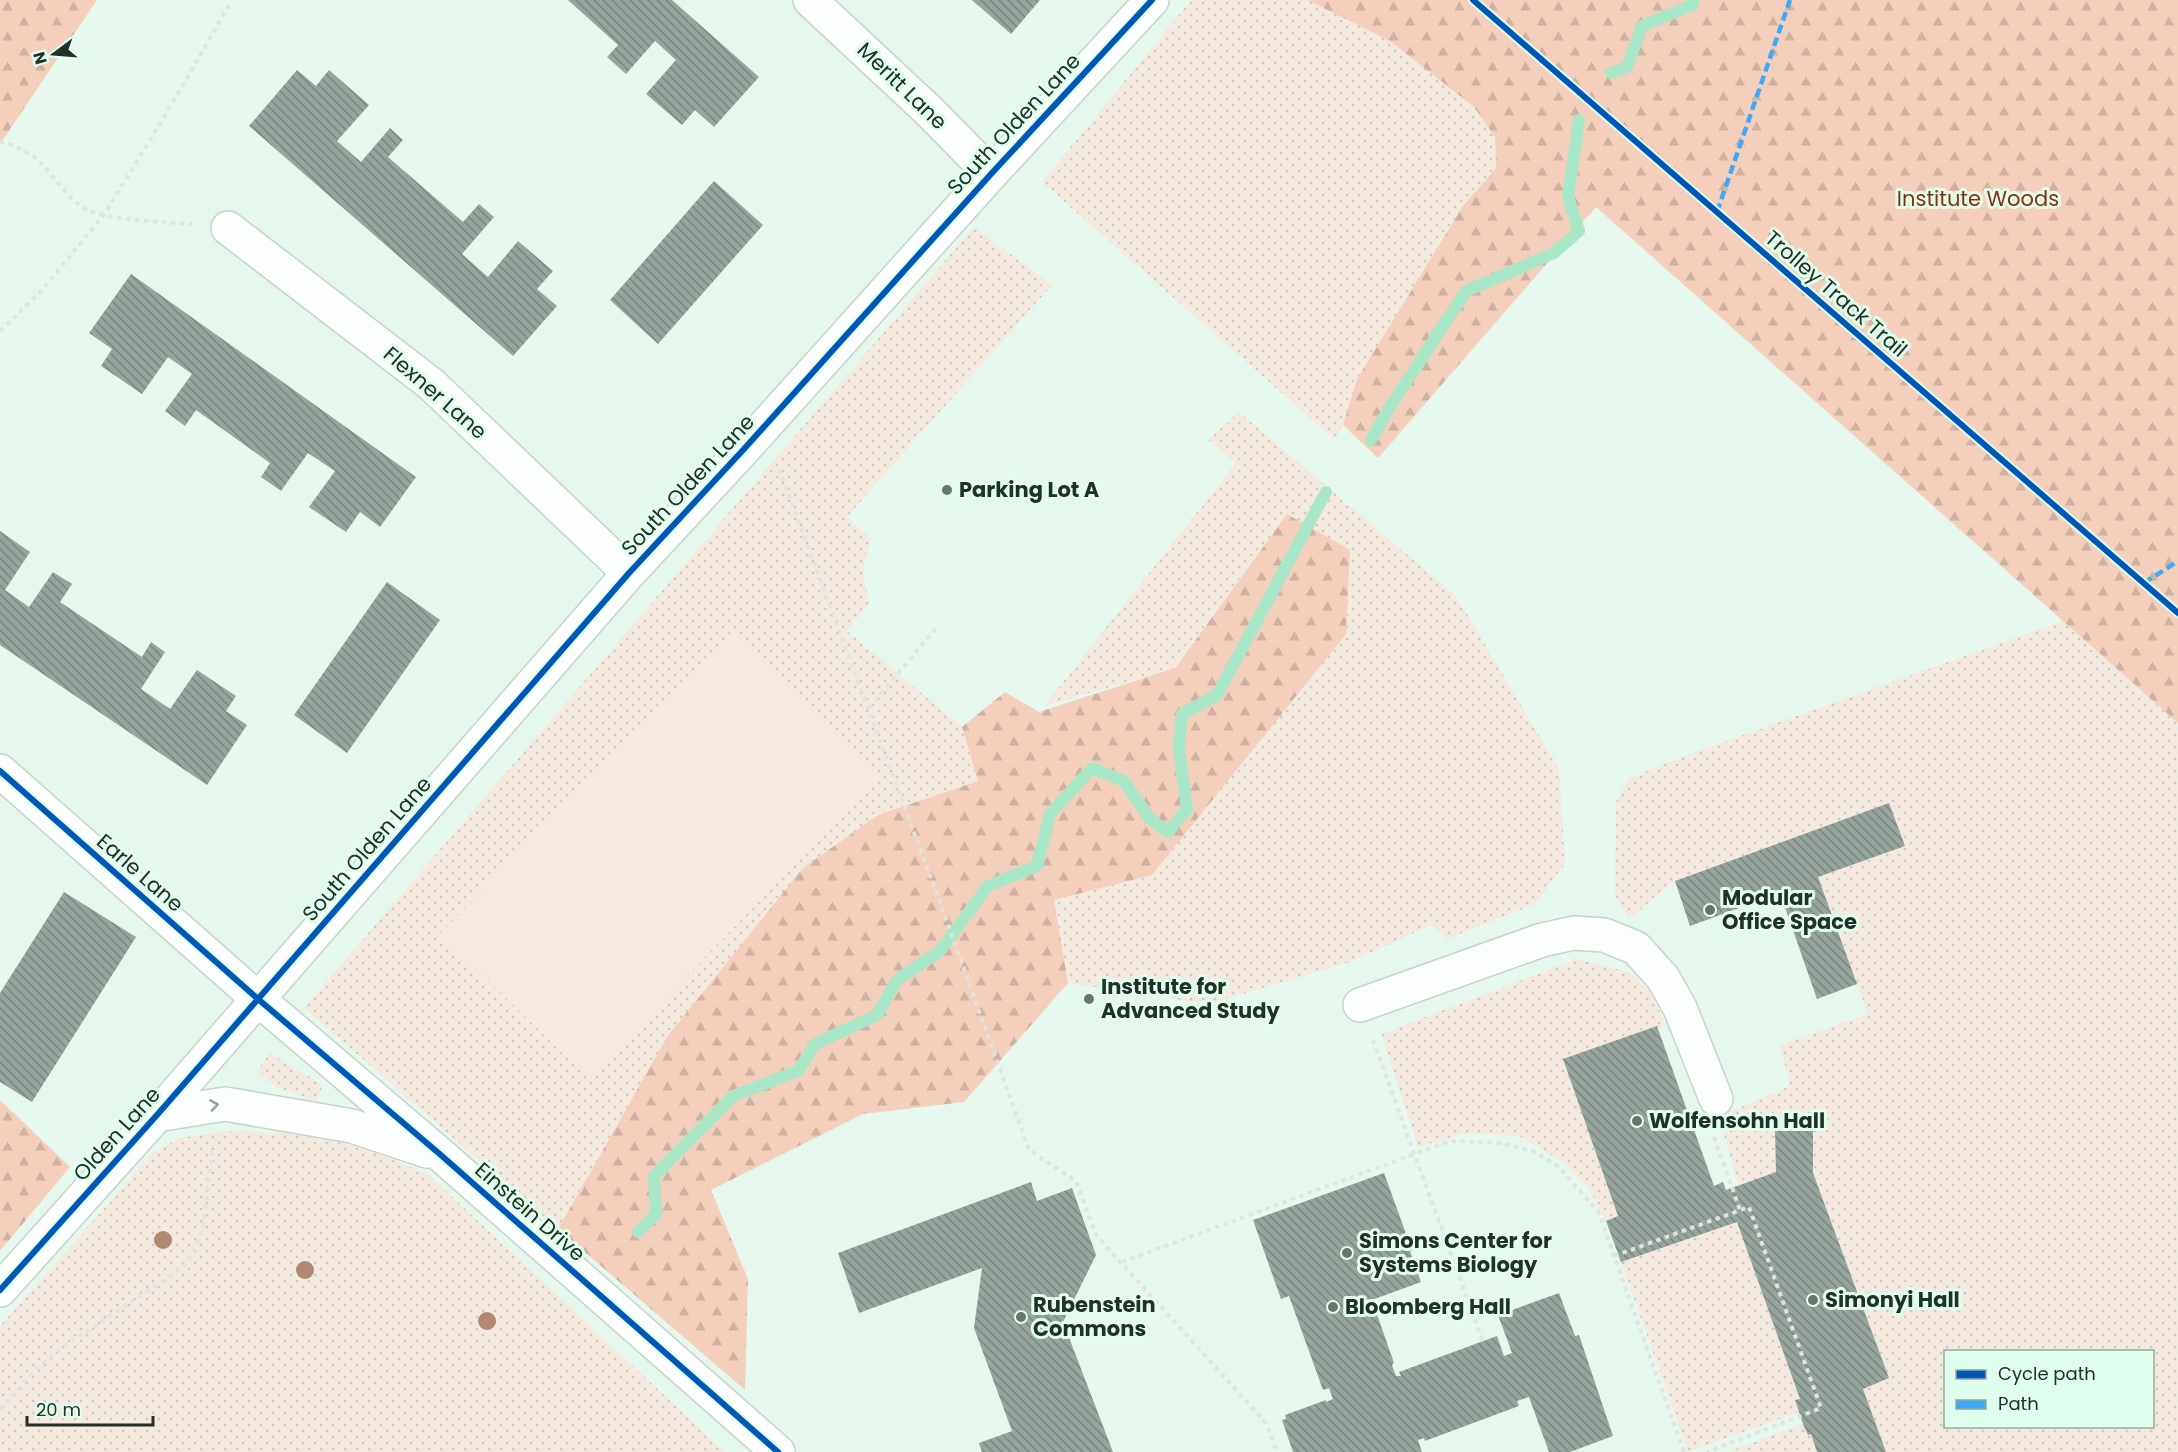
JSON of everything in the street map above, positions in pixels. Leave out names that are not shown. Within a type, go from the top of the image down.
[{"type":"street","name":"South Olden Lane","points":[[258,999],[629,573],[1152,0]]},
{"type":"street","name":"Meritt Lane","points":[[821,5],[991,174]]},
{"type":"street","name":"Flexner Lane","points":[[228,228],[431,384],[629,573]]},
{"type":"street","name":"Earle Lane","points":[[0,771],[258,999]]},
{"type":"street","points":[[1360,1005],[1542,940],[1574,933],[1604,935],[1636,948],[1663,978],[1680,1008],[1716,1098]]},
{"type":"street","name":"Olden Lane","points":[[0,1290],[258,999]]},
{"type":"street","name":"Einstein Drive","points":[[258,999],[442,1156],[777,1452]]},
{"type":"street","points":[[156,1115],[225,1104],[352,1126],[442,1156]]},
{"type":"path","points":[[0,331],[41,291],[104,215],[232,0]]},
{"type":"path","points":[[0,141],[17,147],[39,161],[72,199],[87,210],[104,215],[228,228]]},
{"type":"path","points":[[744,449],[778,466],[1029,1150],[1076,1181],[1096,1235],[1266,1423],[1277,1452]]},
{"type":"path","points":[[869,709],[937,627]]},
{"type":"path","points":[[1360,1005],[1483,1342]]},
{"type":"path","points":[[0,1410],[36,1369],[71,1341],[168,1278],[188,1262],[203,1229],[213,1144],[225,1104]]},
{"type":"path","points":[[1713,1134],[1740,1210]]},
{"type":"path","points":[[1122,1262],[1450,1142],[1500,1143],[1533,1151],[1559,1167],[1598,1211],[1684,1452]]},
{"type":"path","points":[[1614,1256],[1749,1207],[1821,1408],[1707,1452]]},
{"type":"shaded area","points":[[1191,0],[1307,0],[1390,41],[1474,107],[1495,137],[1496,168],[1463,206],[1357,379],[1343,425],[1334,439],[1042,182]]},
{"type":"shaded area","points":[[974,227],[1052,285],[847,517],[872,539],[864,571],[870,603],[847,631],[962,727],[978,781],[878,815],[667,1037],[558,1229],[304,1008]]},
{"type":"shaded area","points":[[1239,412],[1456,596],[1559,769],[1565,864],[1535,904],[1447,939],[1431,925],[1353,961],[1209,1004],[1068,983],[1054,900],[1152,875],[1287,514],[1173,669],[1044,706],[1236,463],[1208,440]]},
{"type":"shaded area","points":[[2063,621],[2178,723],[2178,1452],[1886,1452],[1863,1389],[1889,1377],[1813,1173],[1813,1131],[1775,1131],[1776,1172],[1738,1185],[1719,1116],[1790,1086],[1780,1045],[1868,1014],[1818,877],[1905,846],[1889,803],[1675,881],[1629,919],[1615,895],[1616,802],[1629,778],[1690,754]]},
{"type":"shaded area","points":[[734,632],[881,776],[588,1078],[440,934]]},
{"type":"shaded area","points":[[1577,959],[1629,972],[1650,991],[1666,1025],[1563,1060],[1618,1216],[1606,1221],[1589,1189],[1561,1161],[1519,1136],[1468,1133],[1418,1147],[1381,1034]]},
{"type":"shaded area","points":[[269,1053],[323,1085],[316,1101],[278,1088],[257,1072]]},
{"type":"shaded area","points":[[228,1131],[285,1133],[363,1147],[429,1175],[725,1452],[0,1452],[0,1326],[153,1153],[179,1138]]},
{"type":"shaded area","points":[[1737,1222],[1800,1399],[1795,1401],[1799,1412],[1688,1452],[1621,1262]]},
{"type":"shaded area","points":[[1803,1424],[1807,1435],[1811,1434],[1817,1452],[1728,1452]]},
{"type":"green space","points":[[0,0],[97,0],[0,144]]},
{"type":"green space","name":"Institute Woods","points":[[1307,0],[2178,0],[2178,723],[1596,207],[1378,458],[1343,425],[1357,379],[1463,206],[1496,168],[1495,137],[1474,107],[1390,41]]},
{"type":"green space","points":[[1287,514],[1350,550],[1346,634],[1152,875],[1054,900],[1068,983],[964,1102],[863,1114],[711,1190],[748,1279],[745,1390],[558,1229],[667,1037],[803,868],[878,815],[978,781],[962,727],[1005,692],[1039,712],[1175,668]]},
{"type":"green space","points":[[0,1100],[70,1167],[0,1251]]},
{"type":"building","points":[[568,0],[672,0],[759,77],[714,127],[695,110],[682,125],[646,94],[676,60],[655,41],[626,74],[607,57],[618,45]]},
{"type":"building","points":[[972,0],[1040,0],[1011,34]]},
{"type":"building","points":[[297,70],[316,86],[329,70],[369,105],[337,141],[361,162],[390,128],[403,140],[388,157],[463,222],[479,204],[494,217],[462,254],[488,277],[518,241],[553,271],[537,289],[557,306],[513,356],[249,126]]},
{"type":"building","points":[[714,181],[763,225],[658,344],[610,300]]},
{"type":"building","points":[[131,274],[416,477],[380,527],[360,512],[346,532],[309,507],[335,471],[308,453],[281,491],[261,477],[270,463],[196,410],[185,426],[165,411],[192,374],[168,357],[142,394],[101,366],[112,349],[89,333]]},
{"type":"building","points":[[0,531],[30,552],[5,590],[29,607],[53,572],[72,584],[60,602],[142,657],[151,642],[165,652],[141,689],[170,709],[197,670],[236,696],[226,711],[247,725],[207,785],[0,645]]},
{"type":"building","points":[[387,582],[440,620],[347,753],[294,715]]},
{"type":"building","name":"Modular Office Space","points":[[1889,803],[1905,846],[1818,877],[1857,984],[1817,999],[1780,893],[1690,926],[1675,881]]},
{"type":"building","points":[[64,892],[136,937],[32,1102],[0,1082],[0,993]]},
{"type":"building","points":[[1657,1026],[1714,1186],[1723,1182],[1726,1190],[1776,1172],[1775,1131],[1813,1131],[1813,1173],[1889,1378],[1863,1389],[1886,1452],[1817,1452],[1811,1434],[1808,1435],[1803,1424],[1795,1400],[1800,1399],[1737,1222],[1621,1262],[1606,1221],[1618,1216],[1563,1059]]},
{"type":"building","name":"Bloomberg Hall","points":[[1384,1173],[1421,1282],[1372,1300],[1394,1363],[1392,1365],[1396,1376],[1401,1376],[1399,1372],[1497,1336],[1504,1356],[1512,1353],[1498,1315],[1559,1293],[1575,1336],[1579,1335],[1613,1436],[1570,1452],[1549,1452],[1529,1397],[1517,1401],[1519,1406],[1425,1441],[1424,1438],[1418,1440],[1422,1452],[1293,1452],[1282,1420],[1286,1419],[1285,1415],[1333,1399],[1329,1388],[1323,1390],[1289,1296],[1281,1299],[1253,1220]]},
{"type":"building","name":"Rubenstein Commons","points":[[1031,1182],[1037,1201],[1072,1188],[1096,1255],[1063,1322],[1113,1452],[982,1452],[979,1443],[1012,1431],[974,1328],[982,1268],[859,1313],[838,1253]]},
{"type":"waterway","points":[[1611,73],[1627,67],[1642,26],[1692,5],[1693,0]]},
{"type":"waterway","points":[[1371,440],[1393,402],[1466,291],[1554,253],[1579,231],[1568,197],[1579,120]]},
{"type":"waterway","points":[[638,1232],[656,1214],[654,1176],[733,1096],[798,1071],[815,1044],[877,1015],[897,980],[940,951],[988,886],[1037,866],[1050,814],[1092,768],[1124,781],[1149,818],[1168,832],[1187,809],[1179,749],[1182,714],[1217,695],[1326,492]]},
{"type":"marked path","points":[[1717,212],[1790,0]]},
{"type":"marked path","points":[[2144,583],[2178,561]]},
{"type":"cycle path","points":[[0,1290],[157,1115],[629,573],[1152,0]]},
{"type":"cycle path","name":"Trolley Track Trail","points":[[1473,0],[2178,613]]},
{"type":"cycle path","points":[[0,771],[778,1452]]},
{"type":"place","name":"Parking Lot A","points":[[947,490]]},
{"type":"place","name":"Modular Office Space","points":[[1710,910]]},
{"type":"place","name":"Institute for Advanced Study","points":[[1089,999]]},
{"type":"place","name":"Wolfensohn Hall","points":[[1637,1121]]},
{"type":"place","name":"Simons Center for Systems Biology","points":[[1347,1253]]},
{"type":"place","name":"Simonyi Hall","points":[[1813,1300]]},
{"type":"place","name":"Bloomberg Hall","points":[[1333,1307]]},
{"type":"place","name":"Rubenstein Commons","points":[[1021,1317]]}]
